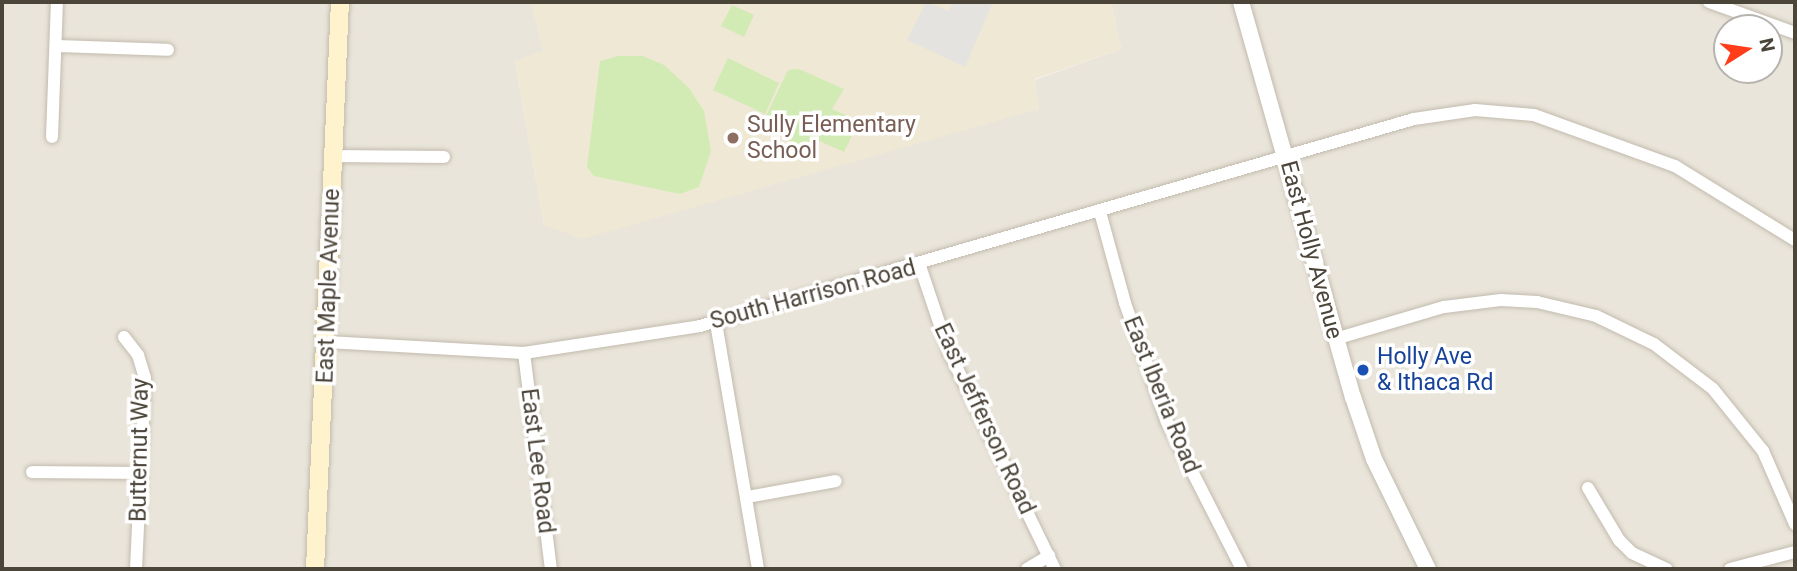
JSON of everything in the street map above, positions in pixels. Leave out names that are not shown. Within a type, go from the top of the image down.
[{"type":"main road","name":"East Maple Avenue","points":[[315,569],[340,2]]},
{"type":"street","points":[[52,137],[57,2]]},
{"type":"street","name":"East Holly Avenue","points":[[1241,2],[1287,158],[1335,339],[1374,459],[1429,569]]},
{"type":"street","points":[[1709,2],[1795,33]]},
{"type":"street","points":[[56,46],[168,50]]},
{"type":"street","name":"South Harrison Road","points":[[327,342],[524,353],[637,339],[716,323],[920,266],[1414,119],[1475,110],[1534,115],[1675,166],[1795,240]]},
{"type":"street","points":[[334,156],[444,158]]},
{"type":"street","name":"East Iberia Road","points":[[1100,212],[1125,303],[1167,422],[1242,569]]},
{"type":"street","name":"East Jefferson Road","points":[[920,266],[949,352],[1055,569]]},
{"type":"street","points":[[1335,339],[1444,307],[1501,300],[1537,302],[1596,316],[1654,344],[1713,389],[1763,450],[1795,524]]},
{"type":"street","points":[[716,323],[758,569]]},
{"type":"street","name":"Butternut Way","points":[[124,337],[138,355],[145,378],[136,569]]},
{"type":"street","name":"East Lee Road","points":[[524,353],[551,569]]},
{"type":"street","points":[[32,472],[141,474]]},
{"type":"street","points":[[747,497],[836,481]]},
{"type":"street","points":[[1588,488],[1619,540],[1632,553],[1666,569]]},
{"type":"street","points":[[1730,569],[1795,552]]},
{"type":"street","points":[[1027,569],[1049,556]]},
{"type":"shaded area","points":[[2,2],[531,2],[544,51],[515,62],[544,225],[1039,109],[1035,80],[1121,49],[1111,2],[1795,2],[1795,569],[2,569]]},
{"type":"shaded area","name":"Sully Elementary School","points":[[531,2],[1111,2],[1121,49],[1035,79],[1039,109],[582,239],[544,225],[515,61],[544,51]]},
{"type":"shaded area","points":[[926,2],[949,11],[953,2],[993,2],[965,67],[907,40]]},
{"type":"green space","points":[[732,5],[754,15],[744,37],[721,26]]},
{"type":"green space","points":[[618,56],[643,56],[664,65],[689,88],[704,111],[711,151],[699,187],[680,194],[594,176],[587,167],[600,61]]},
{"type":"green space","points":[[728,58],[779,83],[765,114],[713,90]]},
{"type":"green space","points":[[799,69],[844,89],[804,156],[766,116],[788,70]]},
{"type":"green space","points":[[832,109],[859,121],[844,152],[817,140]]},
{"type":"place","name":"Sully Elementary School","points":[[733,138]]},
{"type":"place","name":"Holly Ave & Ithaca Rd","points":[[1363,370]]}]
